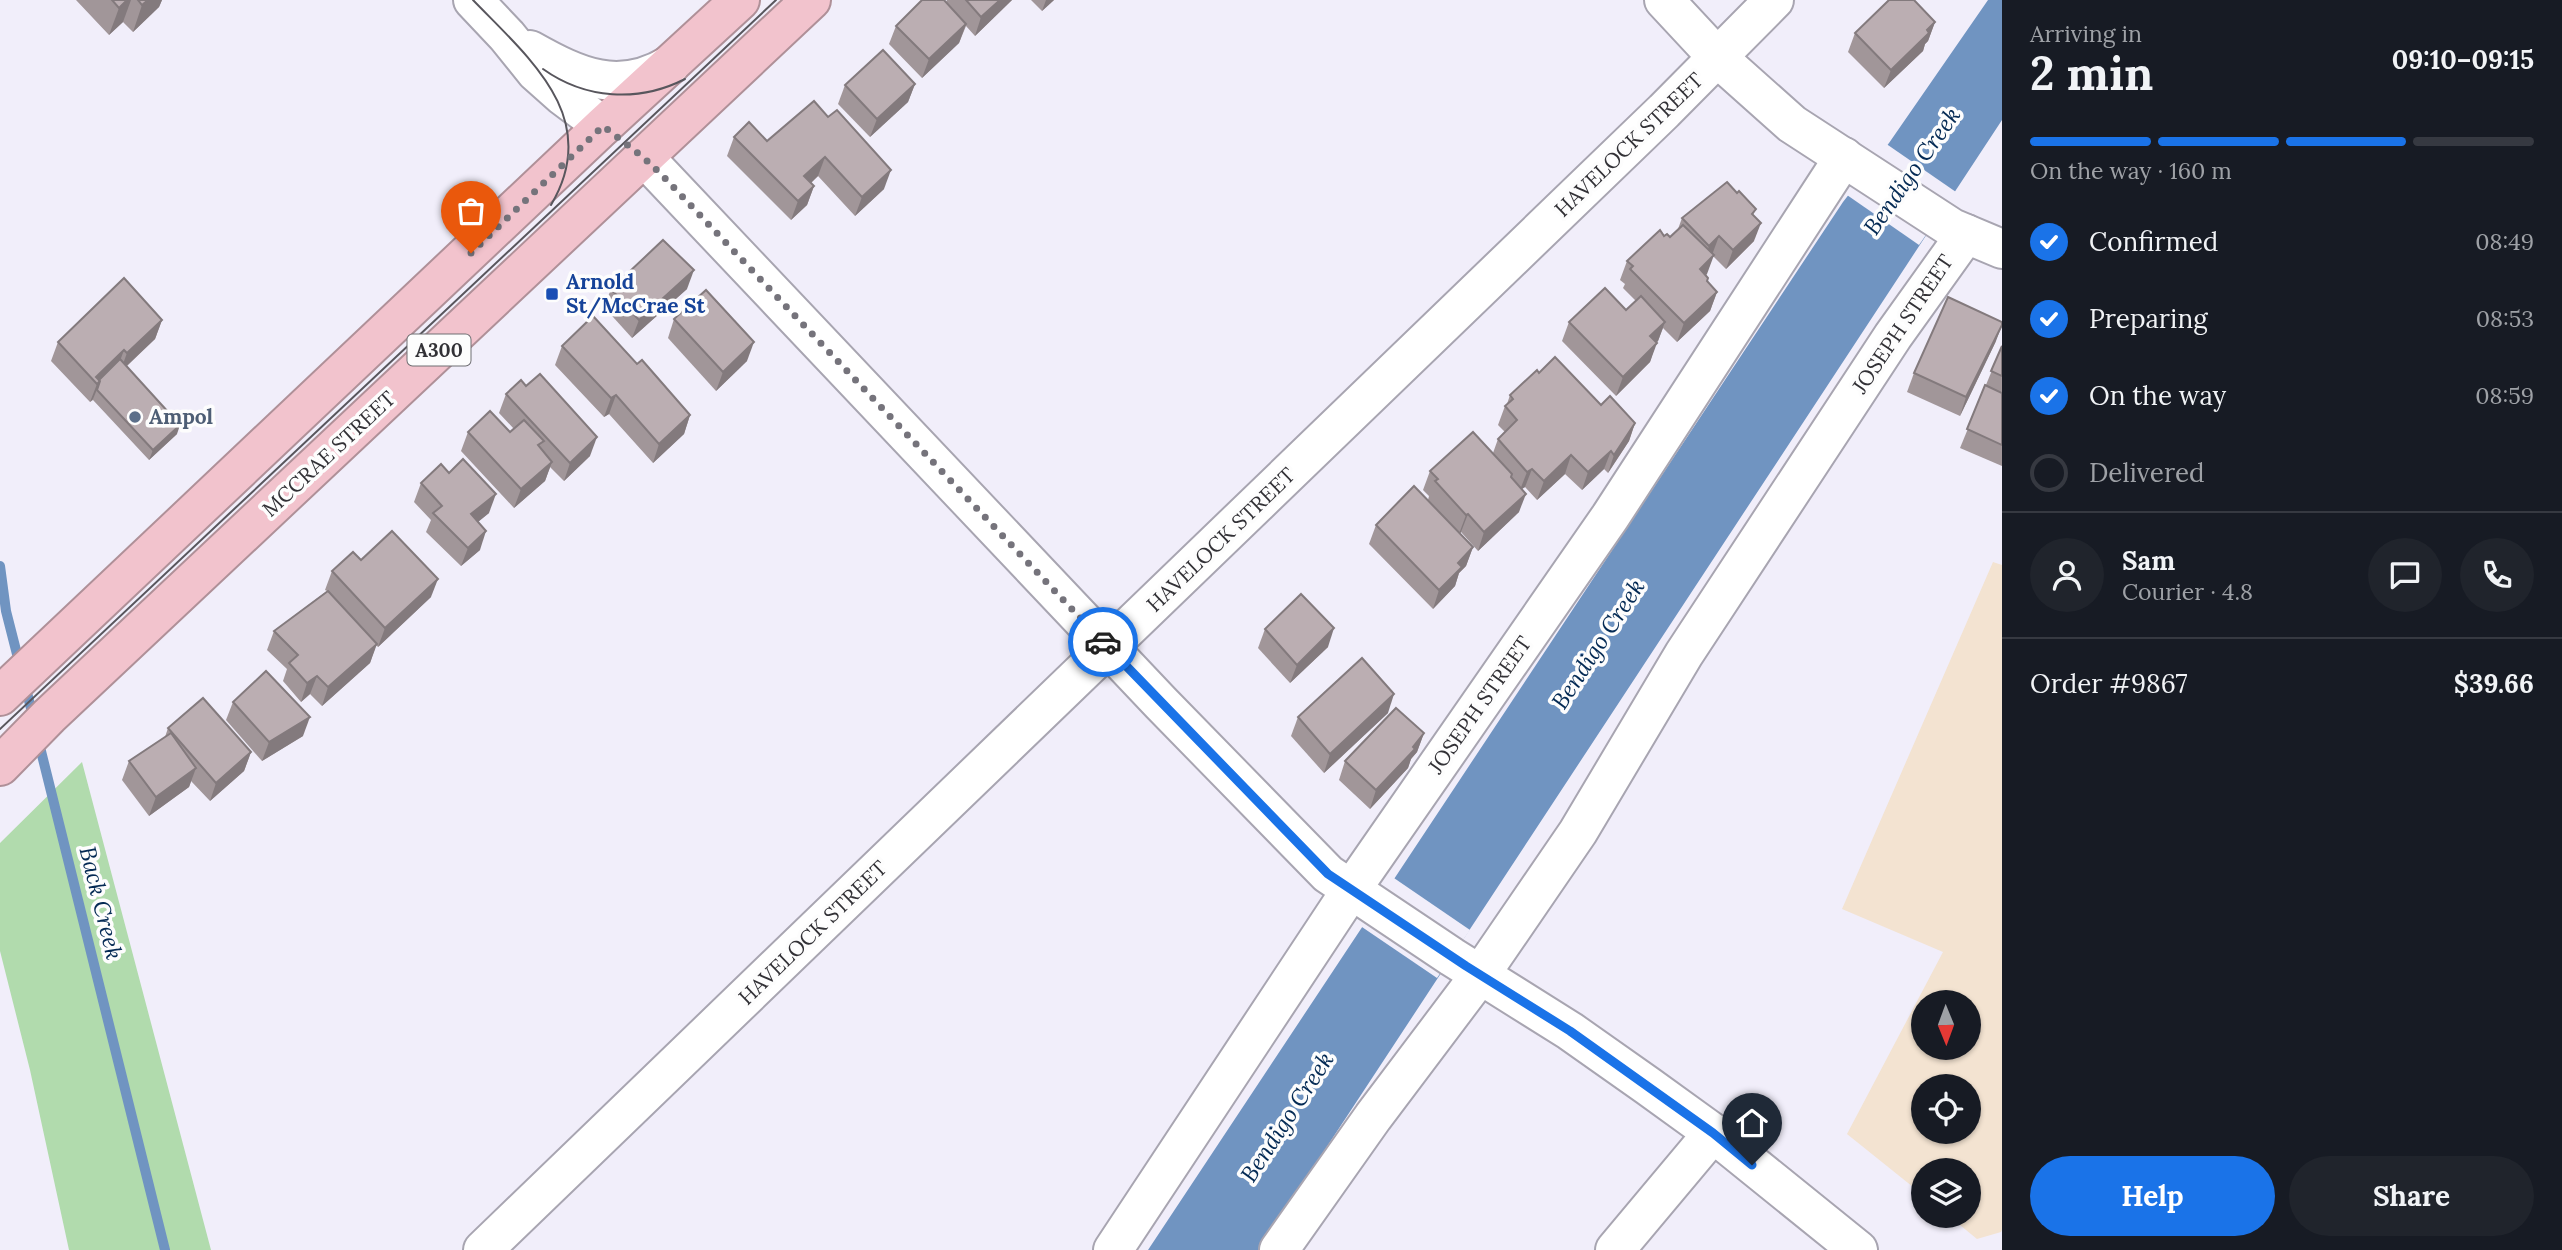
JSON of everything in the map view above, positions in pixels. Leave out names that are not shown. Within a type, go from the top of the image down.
[{"type":"highway","name":"A300","points":[[0,696],[740,0]]},
{"type":"highway","name":"MCCRAE STREET","points":[[4,761],[811,0]]},
{"type":"highway","points":[[603,126],[644,158]]},
{"type":"street","points":[[473,0],[549,84],[603,126]]},
{"type":"street","points":[[1664,0],[1718,58],[1777,112],[1952,226],[2002,249]]},
{"type":"street","name":"HAVELOCK STREET","points":[[483,1250],[1109,648],[1718,58],[1774,0]]},
{"type":"street","points":[[508,36],[561,66],[608,81],[638,80],[651,76],[674,62]]},
{"type":"street","points":[[644,158],[1109,648],[1328,874],[1570,1031],[1713,1133],[1853,1248]]},
{"type":"street","name":"JOSEPH STREET","points":[[1113,1250],[1610,517],[1854,164]]},
{"type":"street","name":"JOSEPH STREET","points":[[1279,1250],[1373,1117],[1466,966],[1578,832],[1684,654],[1893,336],[1952,226]]},
{"type":"street","points":[[1615,1250],[1713,1133]]},
{"type":"shaded area","points":[[1993,562],[2002,565],[2002,1230],[1977,1239],[1964,1228],[1981,1228],[1981,1158],[1911,1158],[1911,1185],[1847,1134],[1911,1013],[1911,1060],[1981,1060],[1981,990],[1923,990],[1943,952],[1842,909]]},
{"type":"green space","points":[[82,762],[211,1250],[69,1250],[30,1070],[0,951],[0,843]]},
{"type":"water","name":"Bendigo Creek","points":[[1988,0],[2002,0],[2002,120],[1259,1250],[1148,1250],[1843,202],[1889,143]]},
{"type":"pier","points":[[1885,143],[1956,192],[1919,245],[1847,195]]},
{"type":"pier","points":[[1391,876],[1470,930],[1437,978],[1359,925]]},
{"type":"building","points":[[112,0],[127,0],[119,8]]},
{"type":"building","points":[[922,0],[944,0],[966,24],[929,59],[896,26]]},
{"type":"building","points":[[966,0],[1000,0],[981,17]]},
{"type":"building","points":[[1889,0],[1914,0],[1935,22],[1927,30],[1929,33],[1891,70],[1855,33]]},
{"type":"building","points":[[883,50],[915,84],[877,119],[845,85]]},
{"type":"building","points":[[814,101],[828,117],[837,110],[891,170],[862,197],[825,157],[804,176],[814,186],[798,201],[734,137],[749,122],[767,141]]},
{"type":"building","points":[[1727,182],[1756,209],[1752,214],[1761,223],[1733,250],[1719,236],[1709,246],[1682,218]]},
{"type":"building","points":[[1683,225],[1714,255],[1700,269],[1717,292],[1684,323],[1630,269],[1633,266],[1627,261],[1660,230],[1664,236],[1667,234],[1670,237]]},
{"type":"building","points":[[663,240],[694,270],[639,320],[611,289]]},
{"type":"building","points":[[124,278],[162,320],[127,353],[124,350],[96,377],[100,381],[97,384],[58,342]]},
{"type":"building","points":[[1605,288],[1626,310],[1641,296],[1665,322],[1650,336],[1657,343],[1623,377],[1569,322]]},
{"type":"building","points":[[706,290],[754,342],[723,372],[674,319]]},
{"type":"building","points":[[1948,297],[2002,322],[1966,397],[1914,373]]},
{"type":"building","points":[[593,316],[637,364],[642,360],[690,415],[659,444],[616,395],[611,398],[562,346]]},
{"type":"building","points":[[2002,346],[2002,376],[1991,371]]},
{"type":"building","points":[[1555,357],[1601,405],[1610,396],[1635,423],[1614,455],[1611,451],[1588,472],[1571,455],[1544,481],[1532,469],[1527,472],[1498,439],[1517,420],[1505,406],[1513,399],[1510,395]]},
{"type":"building","name":"Ampol","points":[[120,359],[180,425],[153,450],[97,390],[99,380]]},
{"type":"building","points":[[540,374],[597,437],[570,463],[506,394],[521,380],[526,386]]},
{"type":"building","points":[[1985,385],[2002,393],[2002,445],[1967,429]]},
{"type":"building","points":[[490,411],[510,432],[524,420],[544,441],[538,445],[552,462],[521,489],[468,432]]},
{"type":"building","points":[[1473,432],[1512,474],[1511,477],[1526,494],[1484,532],[1435,481],[1438,479],[1430,471]]},
{"type":"building","points":[[463,459],[496,494],[471,514],[486,531],[468,548],[433,513],[442,506],[421,483],[441,464],[449,473]]},
{"type":"building","points":[[1414,486],[1473,547],[1458,563],[1462,567],[1439,590],[1376,525]]},
{"type":"building","points":[[392,531],[438,579],[385,628],[332,571],[353,552],[361,560]]},
{"type":"building","points":[[328,591],[377,644],[328,687],[317,676],[307,683],[289,663],[298,655],[274,631]]},
{"type":"building","points":[[1301,594],[1334,628],[1297,665],[1265,629]]},
{"type":"building","points":[[1362,658],[1394,694],[1330,754],[1298,717]]},
{"type":"building","points":[[266,671],[310,717],[269,742],[233,702]]},
{"type":"building","points":[[203,698],[251,752],[216,783],[168,728]]},
{"type":"building","points":[[1396,708],[1424,733],[1413,747],[1415,749],[1376,790],[1345,761]]},
{"type":"building","points":[[171,733],[196,768],[156,797],[129,761]]},
{"type":"waterway","name":"Back Creek","points":[[0,566],[6,611],[20,666]]},
{"type":"waterway","name":"Back Creek","points":[[25,685],[34,720]]},
{"type":"waterway","name":"Back Creek","points":[[38,739],[165,1250]]},
{"type":"tram line","points":[[473,0],[536,67],[564,117],[569,144],[565,174],[551,205]]},
{"type":"tram line","points":[[0,729],[776,0]]},
{"type":"tram line","points":[[543,69],[576,87],[612,94],[649,92],[685,79]]},
{"type":"way so far","points":[[471,253],[603,126],[662,175],[1103,642]]},
{"type":"place","name":"Arnold St/McCrae St","points":[[552,294]]},
{"type":"place","name":"Ampol","points":[[135,417]]},
{"type":"route","points":[[1103,642],[1328,874],[1570,1031],[1713,1133],[1752,1165]]}]
